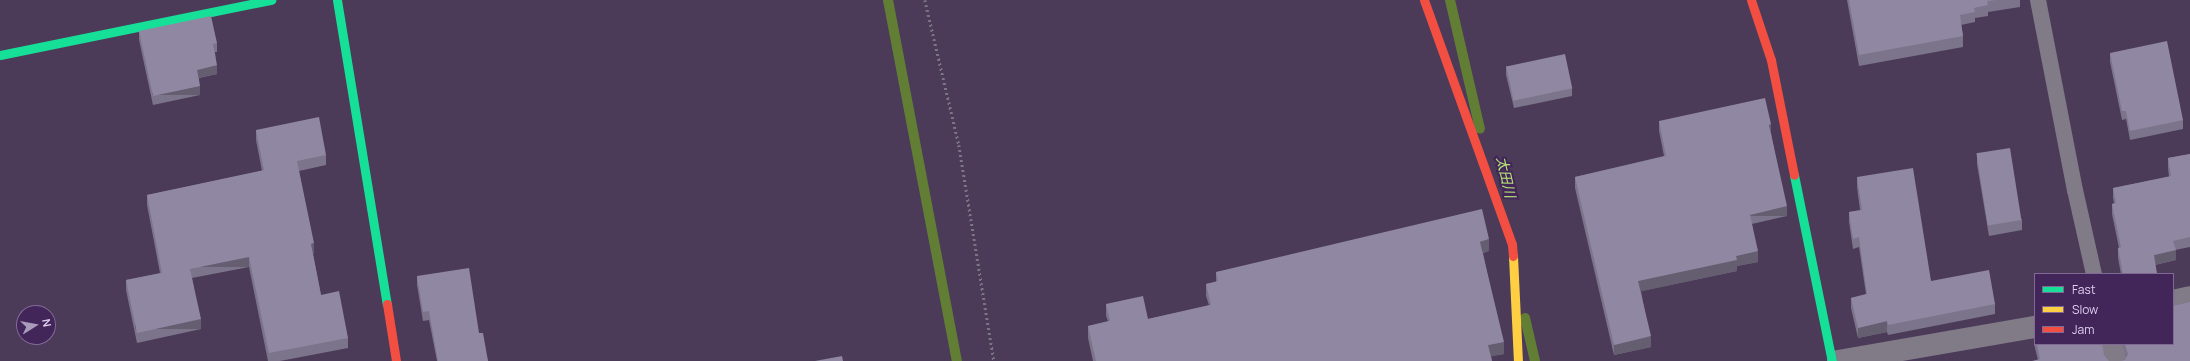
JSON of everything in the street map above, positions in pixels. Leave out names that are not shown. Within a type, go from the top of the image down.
[{"type":"street","points":[[0,55],[271,0]]},
{"type":"street","points":[[337,0],[396,361]]},
{"type":"street","points":[[1424,0],[1512,246],[1518,361]]},
{"type":"street","points":[[1751,0],[1771,60],[1832,361]]},
{"type":"street","points":[[2174,301],[2190,297]]},
{"type":"street","points":[[1838,361],[2034,327]]},
{"type":"street","points":[[2111,345],[2116,361]]},
{"type":"lane","points":[[2038,0],[2075,190],[2094,273]]},
{"type":"path","points":[[925,0],[959,145],[994,361]]},
{"type":"building","points":[[1849,0],[1996,0],[1987,1],[1988,5],[1974,8],[1975,12],[1960,15],[1963,36],[1859,55]]},
{"type":"building","points":[[211,16],[217,43],[213,44],[217,65],[197,70],[200,86],[153,96],[139,31]]},
{"type":"building","points":[[2167,41],[2183,120],[2130,131],[2126,111],[2122,111],[2110,53]]},
{"type":"building","points":[[1565,54],[1572,88],[1514,101],[1506,66]]},
{"type":"building","points":[[1765,98],[1771,124],[1769,125],[1787,206],[1750,215],[1758,251],[1736,256],[1737,260],[1638,281],[1651,336],[1614,345],[1575,177],[1666,156],[1659,121]]},
{"type":"building","points":[[319,117],[326,155],[297,161],[314,243],[311,244],[321,295],[339,291],[348,338],[269,353],[249,257],[190,269],[201,319],[137,333],[126,280],[162,273],[147,195],[264,170],[256,130]]},
{"type":"building","points":[[2010,148],[2021,220],[1988,225],[1976,153]]},
{"type":"building","points":[[2190,154],[2190,237],[2173,241],[2176,250],[2154,255],[2157,273],[2123,273],[2118,248],[2121,247],[2112,204],[2116,203],[2113,188],[2171,176],[2168,158]]},
{"type":"building","points":[[1913,168],[1931,281],[1989,270],[1995,304],[1888,325],[1887,321],[1858,328],[1851,298],[1867,294],[1859,237],[1853,239],[1849,212],[1862,210],[1857,177]]},
{"type":"building","points":[[1482,209],[1489,239],[1480,242],[1504,342],[1488,345],[1492,361],[1096,361],[1088,326],[1110,321],[1106,304],[1143,296],[1148,319],[1211,305],[1206,284],[1218,281],[1216,272]]},
{"type":"building","points":[[469,268],[479,333],[483,333],[488,361],[438,361],[429,311],[423,312],[417,276]]},
{"type":"building","points":[[2190,302],[2190,361],[2121,361],[2125,360],[2128,354],[2125,345],[2174,345],[2174,306]]},
{"type":"building","points":[[2037,345],[2102,345],[2104,355],[2109,361],[2032,361],[2040,359]]},
{"type":"building","points":[[842,356],[843,361],[815,361]]},
{"type":"waterway","points":[[888,0],[957,361]]},
{"type":"waterway","name":"太田川","points":[[1450,0],[1480,129]]},
{"type":"waterway","name":"太田川","points":[[1525,318],[1535,361]]},
{"type":"traffic: fast","points":[[0,55],[271,0]]},
{"type":"traffic: fast","points":[[337,0],[387,304]]},
{"type":"traffic: fast","points":[[1794,175],[1832,361]]},
{"type":"traffic: slow","points":[[1513,256],[1518,361]]},
{"type":"traffic: jam","points":[[1424,0],[1512,245],[1513,256]]},
{"type":"traffic: jam","points":[[1751,0],[1771,60],[1794,175]]},
{"type":"traffic: jam","points":[[387,304],[396,361]]}]
